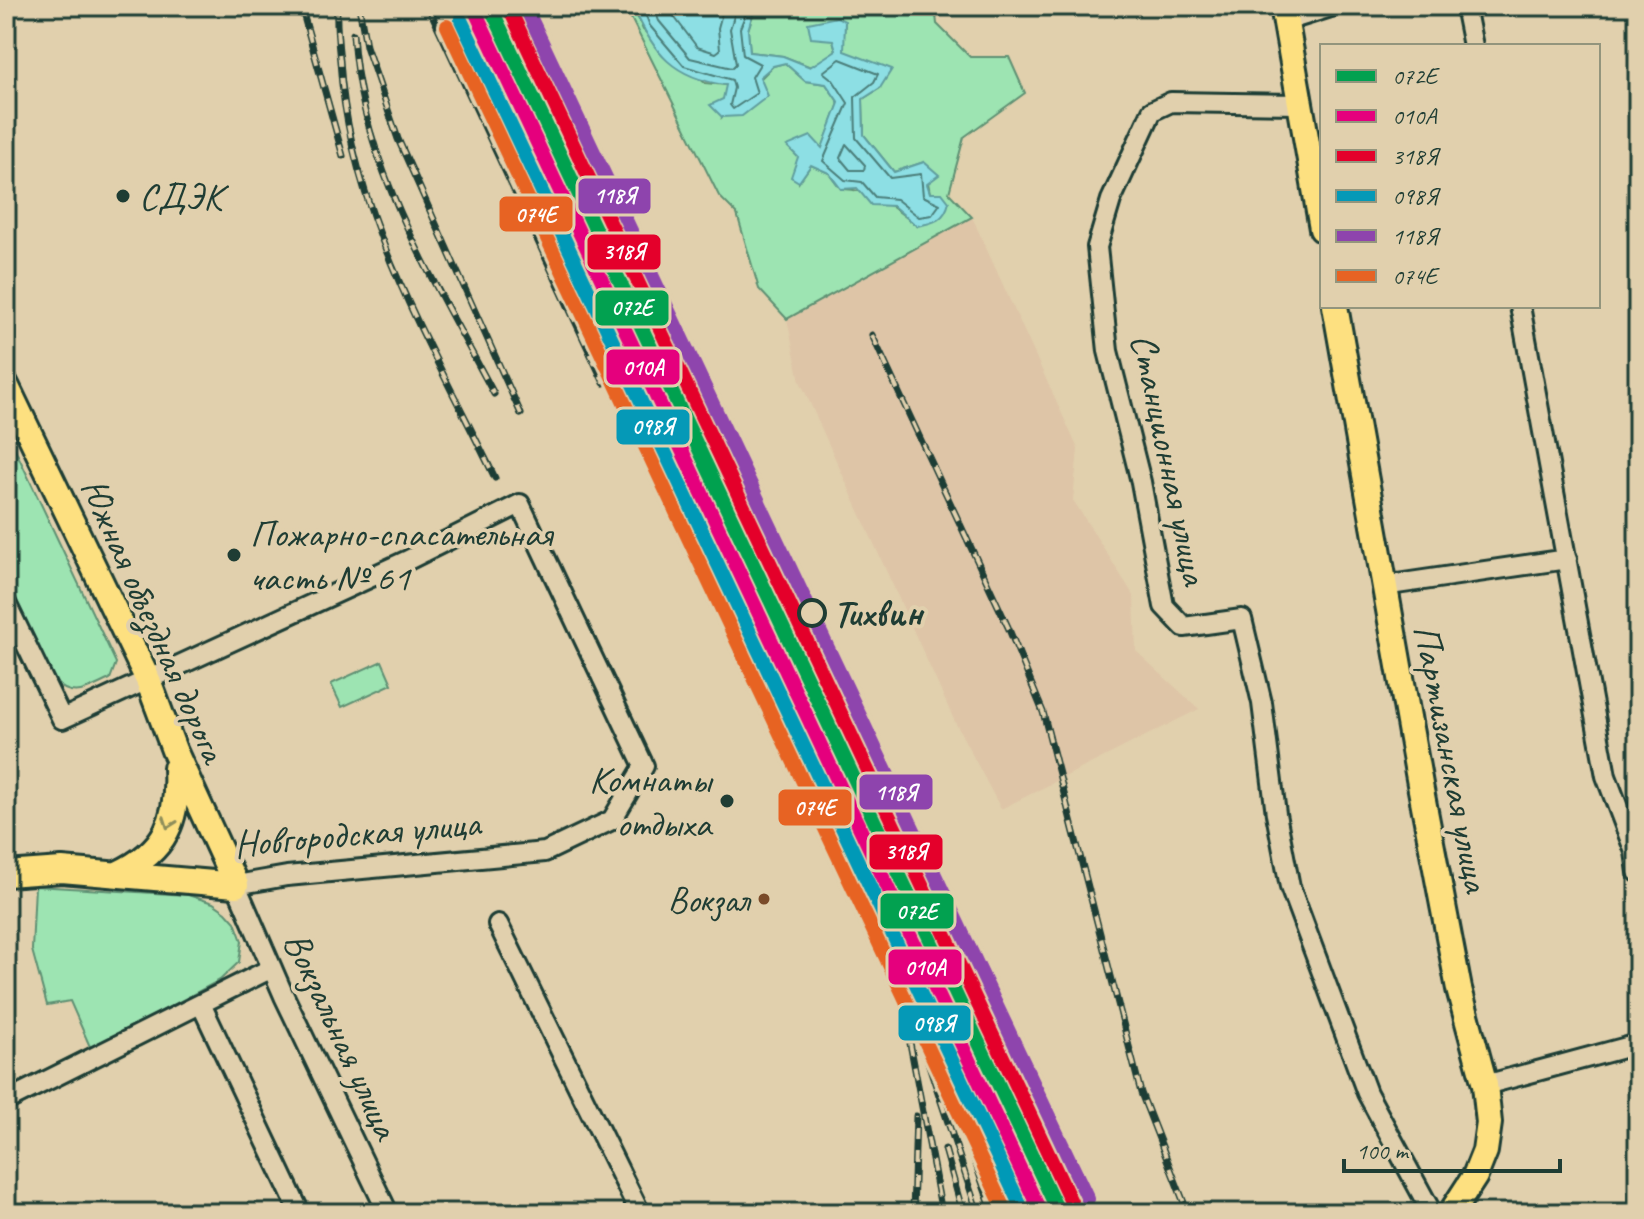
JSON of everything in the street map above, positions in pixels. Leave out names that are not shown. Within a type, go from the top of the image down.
[{"type":"main road","points":[[1285,14],[1320,218]]},
{"type":"main road","name":"Партизанская улица","points":[[1335,308],[1383,586],[1459,989],[1485,1085],[1489,1123],[1485,1151],[1475,1176],[1451,1213]]},
{"type":"main road","name":"Южная объездная дорога","points":[[6,385],[148,680],[174,750],[236,885]]},
{"type":"main road","points":[[119,873],[147,858],[167,832],[178,794],[174,750]]},
{"type":"main road","name":"Новгородская улица","points":[[6,874],[62,870],[236,885]]},
{"type":"street","points":[[1285,14],[1334,6]]},
{"type":"street","points":[[1465,6],[1473,44]]},
{"type":"street","name":"Станционная улица","points":[[1300,104],[1171,102],[1152,111],[1111,200],[1097,247],[1108,351],[1141,482],[1164,606],[1184,627],[1242,619],[1262,703],[1276,814],[1290,887],[1367,1093],[1432,1213]]},
{"type":"street","points":[[1520,308],[1606,776],[1635,852],[1638,872]]},
{"type":"street","name":"Новгородская улица","points":[[148,680],[520,504],[644,766],[612,820],[545,852],[287,876],[236,885]]},
{"type":"street","points":[[1383,586],[1567,559]]},
{"type":"street","points":[[6,603],[62,719],[148,680]]},
{"type":"street","name":"Вокзальная улица","points":[[236,885],[388,1213]]},
{"type":"street","points":[[498,924],[640,1213]]},
{"type":"street","points":[[6,1101],[272,968]]},
{"type":"street","points":[[201,1004],[300,1213]]},
{"type":"street","points":[[1485,1085],[1638,1044]]},
{"type":"shaded area","points":[[972,217],[1078,449],[1073,500],[1134,596],[1136,651],[1199,709],[1001,809],[955,722],[800,381],[787,319]]},
{"type":"green space","points":[[625,6],[633,6],[643,30],[705,83],[727,85],[722,117],[773,66],[785,63],[805,81],[826,84],[839,103],[822,149],[788,147],[798,157],[799,182],[811,165],[829,173],[841,189],[872,196],[917,226],[930,193],[924,162],[894,172],[864,135],[863,99],[880,88],[843,51],[845,21],[833,40],[836,51],[811,67],[783,56],[750,52],[748,30],[754,12],[767,6],[935,6],[937,24],[970,57],[1009,57],[1025,93],[964,137],[949,193],[972,217],[787,319],[759,289],[737,214],[719,196]]},
{"type":"green space","points":[[6,430],[116,663],[110,679],[87,689],[74,692],[53,680],[6,584]]},
{"type":"green space","points":[[382,661],[392,684],[342,707],[331,684]]},
{"type":"green space","points":[[35,886],[188,895],[213,903],[235,922],[242,941],[239,962],[220,980],[91,1049],[70,1001],[47,1005],[32,950]]},
{"type":"water","points":[[633,6],[767,6],[753,13],[748,30],[750,52],[783,56],[810,67],[836,50],[833,40],[811,38],[808,23],[837,17],[845,21],[844,51],[892,69],[880,88],[863,99],[864,135],[894,172],[924,162],[939,175],[927,184],[930,193],[942,193],[949,202],[945,213],[934,222],[917,226],[893,206],[871,205],[857,188],[841,189],[829,173],[811,165],[799,182],[791,177],[798,157],[787,146],[811,136],[822,148],[839,103],[826,84],[805,81],[785,63],[773,66],[760,77],[768,96],[742,116],[722,117],[710,105],[723,99],[726,85],[692,76],[668,61],[649,38]]},
{"type":"railway","points":[[301,6],[343,156]]},
{"type":"railway","points":[[337,6],[347,117],[359,171],[376,224],[420,327],[495,478]]},
{"type":"railway","points":[[359,6],[366,46],[398,139],[521,414]]},
{"type":"railway","points":[[428,6],[604,383]]},
{"type":"railway","points":[[353,34],[359,82],[385,176],[425,265],[494,394]]},
{"type":"railway","points":[[527,190],[591,327]]},
{"type":"railway","points":[[872,335],[1008,627],[1043,712],[1141,1093],[1188,1213]]},
{"type":"railway","points":[[846,829],[870,887],[978,1213]]},
{"type":"railway","points":[[900,948],[993,1213]]},
{"type":"railway","points":[[910,1043],[942,1213]]},
{"type":"railway","points":[[968,1110],[1015,1213]]},
{"type":"railway","points":[[913,1213],[916,1116]]},
{"type":"railway","points":[[945,1149],[963,1213]]},
{"type":"transit line","name":"072Е","points":[[490,6],[1059,1213]]},
{"type":"transit line","name":"318Я","points":[[508,6],[1073,1206]]},
{"type":"transit line","name":"118Я","points":[[525,6],[1088,1199]]},
{"type":"transit line","name":"010А","points":[[476,13],[1041,1213]]},
{"type":"transit line","name":"098Я","points":[[461,20],[1024,1213]]},
{"type":"transit line","name":"074Е","points":[[447,26],[1006,1213]]},
{"type":"place","name":"СДЭК","points":[[123,196]]},
{"type":"place","name":"Пожарно-спасательная часть № 61","points":[[234,555]]},
{"type":"place","name":"Тихвин","points":[[812,613]]},
{"type":"place","name":"Комнаты отдыха","points":[[727,801]]},
{"type":"place","name":"Вокзал","points":[[764,899]]}]
